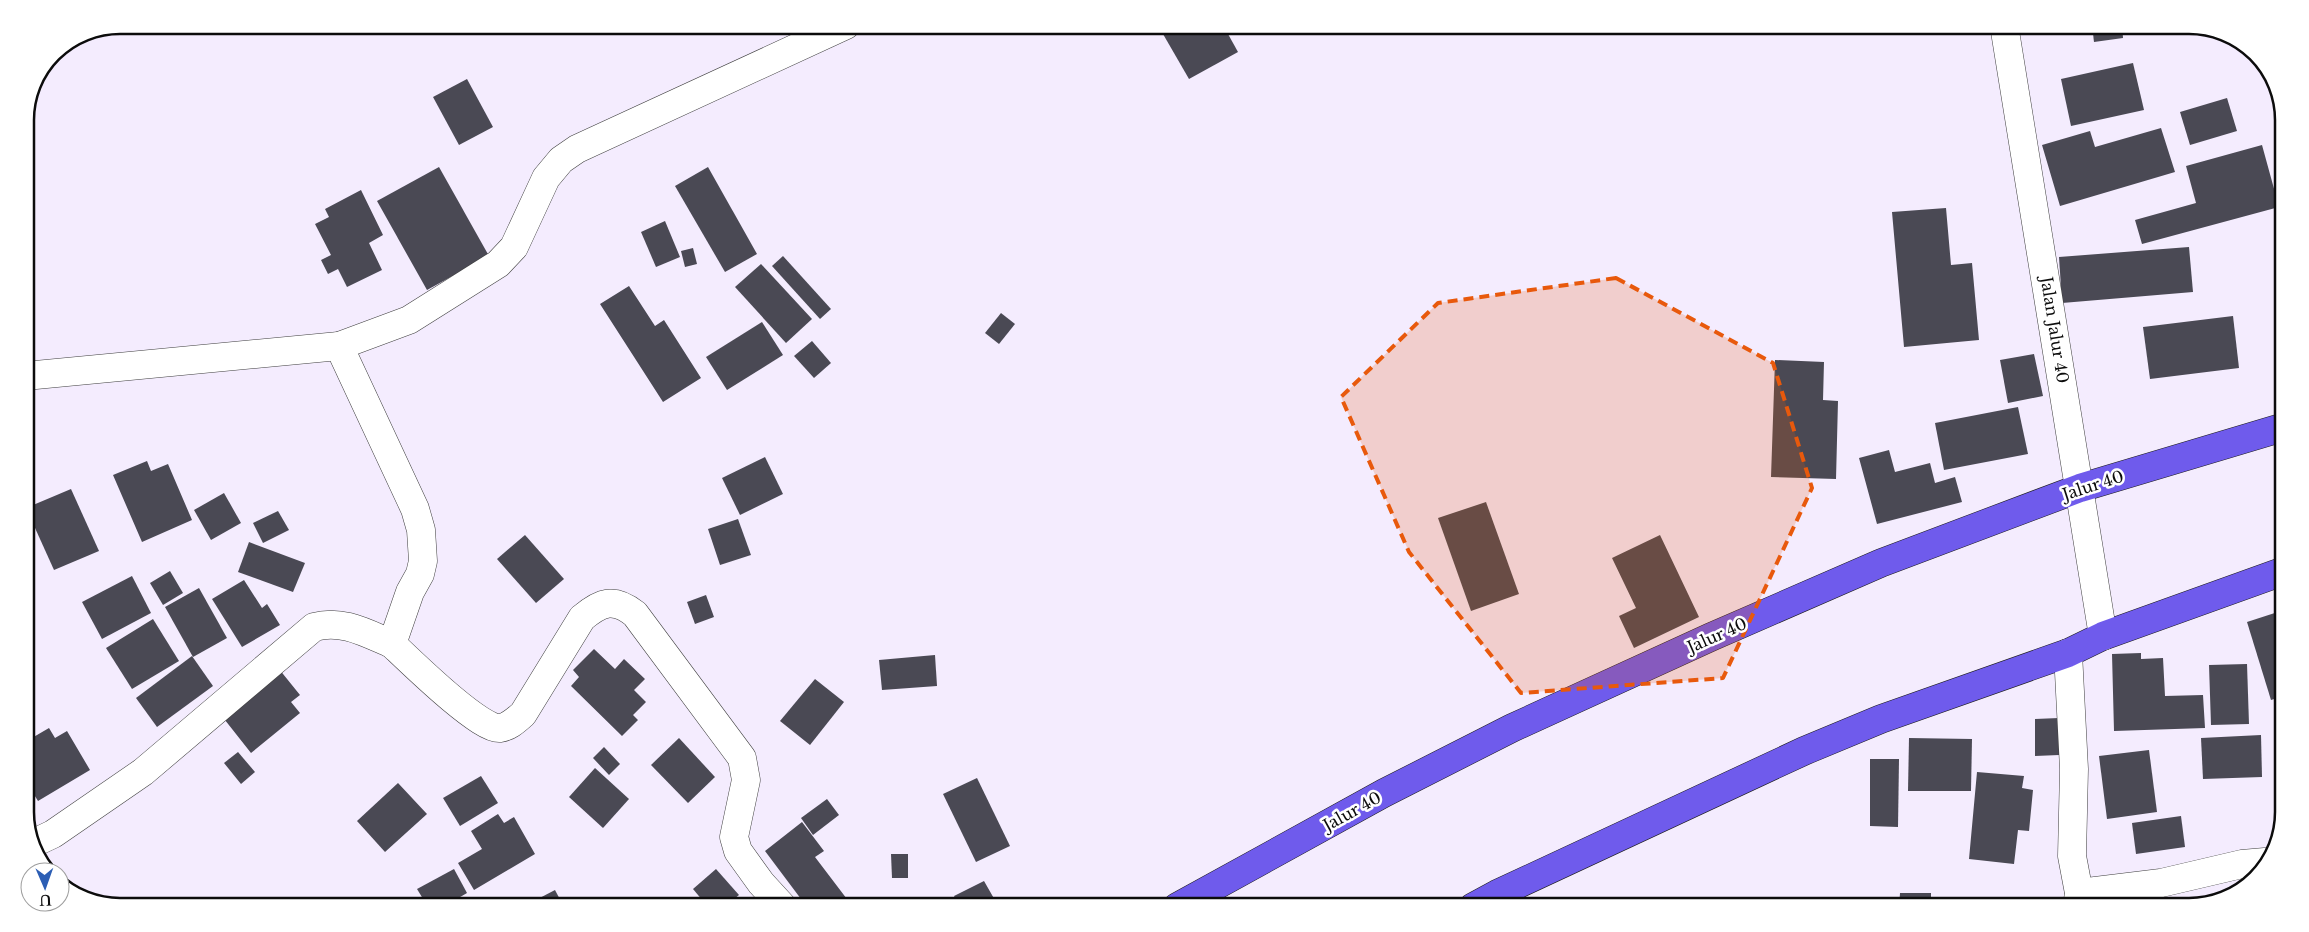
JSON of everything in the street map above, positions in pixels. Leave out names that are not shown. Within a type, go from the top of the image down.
[{"type":"highway","name":"Jalur 40","points":[[1193,898],[1384,793],[1512,728],[1711,637],[1881,563],[2080,488],[2275,430]]},
{"type":"highway","points":[[1490,898],[1804,752],[1881,719],[2068,653],[2103,636],[2275,574]]},
{"type":"street","points":[[34,375],[339,346],[409,320],[498,264],[514,247],[546,178],[561,160],[577,149],[826,34]]},
{"type":"street","name":"Jalan Jalur 40","points":[[2005,34],[2103,636]]},
{"type":"street","points":[[339,346],[415,509],[421,530],[423,549],[420,574],[410,592],[392,644]]},
{"type":"street","points":[[39,841],[53,834],[143,772],[314,627],[336,623],[392,644],[473,716],[489,727],[499,728],[510,725],[523,714],[582,618],[594,608],[605,604],[618,604],[628,608],[635,614],[742,758],[746,780],[734,837],[738,850],[761,884],[774,898]]},
{"type":"street","points":[[2068,653],[2074,769],[2072,856],[2078,898]]},
{"type":"street","points":[[2088,898],[2242,864],[2258,863]]},
{"type":"highlighted area","points":[[1616,278],[1773,363],[1812,488],[1723,678],[1521,693],[1409,552],[1341,397],[1438,303]]},
{"type":"building","points":[[1163,34],[1228,34],[1238,52],[1189,79]]},
{"type":"building","points":[[2093,34],[2123,34],[2123,38],[2094,42]]},
{"type":"building","points":[[2133,63],[2144,110],[2071,126],[2061,79]]},
{"type":"building","points":[[467,79],[493,127],[459,145],[433,97]]},
{"type":"building","points":[[2227,98],[2237,131],[2190,145],[2180,112]]},
{"type":"building","points":[[2161,128],[2175,172],[2060,206],[2042,145],[2090,131],[2095,147]]},
{"type":"building","points":[[2262,145],[2275,192],[2275,208],[2142,244],[2135,220],[2196,203],[2186,166]]},
{"type":"building","points":[[439,167],[489,256],[427,290],[377,201]]},
{"type":"building","points":[[708,167],[757,254],[725,272],[675,186]]},
{"type":"building","points":[[361,190],[383,235],[369,243],[382,270],[347,287],[338,269],[328,274],[321,260],[331,255],[315,224],[329,217],[325,209]]},
{"type":"building","points":[[1946,208],[1951,265],[1972,263],[1979,340],[1904,347],[1892,212]]},
{"type":"building","points":[[665,221],[680,257],[656,267],[641,232]]},
{"type":"building","points":[[2189,247],[2193,292],[2062,303],[2059,257]]},
{"type":"building","points":[[693,248],[697,264],[685,267],[681,251]]},
{"type":"building","points":[[783,256],[831,309],[820,319],[772,266]]},
{"type":"building","points":[[761,264],[812,319],[786,343],[735,287]]},
{"type":"building","points":[[629,286],[655,326],[664,320],[701,378],[663,402],[600,304]]},
{"type":"building","points":[[1001,313],[1015,324],[999,344],[985,333]]},
{"type":"building","points":[[2233,316],[2239,368],[2150,379],[2143,327]]},
{"type":"building","points":[[762,322],[783,355],[727,390],[706,357]]},
{"type":"building","points":[[812,341],[831,363],[814,378],[794,356]]},
{"type":"building","points":[[2034,354],[2043,396],[2008,403],[2000,360]]},
{"type":"building","points":[[1775,360],[1824,362],[1823,400],[1838,401],[1836,479],[1771,477]]},
{"type":"building","points":[[2018,407],[2028,454],[1944,470],[1935,423]]},
{"type":"building","points":[[1889,450],[1895,472],[1930,463],[1935,483],[1955,477],[1962,502],[1877,524],[1859,458]]},
{"type":"building","points":[[765,457],[783,494],[740,515],[722,478]]},
{"type":"building","points":[[147,461],[151,471],[168,464],[192,520],[142,542],[113,475]]},
{"type":"building","points":[[71,489],[99,551],[54,570],[34,526],[34,505]]},
{"type":"building","points":[[224,493],[241,523],[211,540],[194,510]]},
{"type":"building","points":[[1486,502],[1519,594],[1471,611],[1438,518]]},
{"type":"building","points":[[278,511],[289,530],[263,543],[253,523]]},
{"type":"building","points":[[738,519],[751,555],[720,565],[708,529]]},
{"type":"building","points":[[525,535],[564,579],[536,603],[497,559]]},
{"type":"building","points":[[1660,535],[1699,617],[1634,648],[1619,616],[1636,608],[1612,558]]},
{"type":"building","points":[[249,542],[305,563],[293,592],[238,572]]},
{"type":"building","points":[[170,571],[183,593],[163,605],[150,583]]},
{"type":"building","points":[[132,576],[151,613],[102,639],[82,602]]},
{"type":"building","points":[[244,580],[262,608],[267,604],[280,625],[242,647],[212,599]]},
{"type":"building","points":[[199,588],[227,638],[193,657],[165,607]]},
{"type":"building","points":[[706,595],[714,617],[695,624],[687,602]]},
{"type":"building","points":[[2275,613],[2275,699],[2271,700],[2247,622]]},
{"type":"building","points":[[153,619],[179,661],[132,689],[106,648]]},
{"type":"building","points":[[594,649],[615,669],[624,659],[645,679],[634,690],[646,702],[633,715],[638,720],[622,736],[571,686],[579,677],[573,670]]},
{"type":"building","points":[[2141,653],[2141,659],[2163,658],[2165,696],[2203,695],[2205,728],[2114,731],[2112,654]]},
{"type":"building","points":[[935,655],[937,686],[882,690],[879,660]]},
{"type":"building","points":[[192,656],[213,686],[157,727],[136,698]]},
{"type":"building","points":[[2247,664],[2249,724],[2211,725],[2209,665]]},
{"type":"building","points":[[279,669],[300,695],[291,702],[300,713],[251,753],[221,715]]},
{"type":"building","points":[[815,679],[844,702],[810,745],[780,721]]},
{"type":"building","points":[[2059,718],[2059,755],[2035,756],[2035,719]]},
{"type":"building","points":[[49,728],[55,738],[67,731],[90,770],[38,801],[34,795],[34,737]]},
{"type":"building","points":[[2261,735],[2262,777],[2203,779],[2201,738]]},
{"type":"building","points":[[679,738],[715,777],[688,803],[651,765]]},
{"type":"building","points":[[1909,738],[1972,739],[1971,791],[1908,791]]},
{"type":"building","points":[[604,747],[620,764],[609,775],[593,758]]},
{"type":"building","points":[[2149,750],[2157,812],[2107,819],[2099,756]]},
{"type":"building","points":[[238,752],[255,772],[241,784],[224,763]]},
{"type":"building","points":[[1870,759],[1899,759],[1898,827],[1870,826]]},
{"type":"building","points":[[595,768],[629,799],[603,828],[569,797]]},
{"type":"building","points":[[1977,772],[2024,776],[2022,788],[2033,790],[2029,831],[2018,830],[2014,864],[1969,859]]},
{"type":"building","points":[[481,776],[498,803],[460,826],[443,798]]},
{"type":"building","points":[[977,778],[1010,846],[976,862],[943,794]]},
{"type":"building","points":[[398,783],[427,814],[385,852],[357,821]]},
{"type":"building","points":[[827,799],[839,815],[813,835],[801,818]]},
{"type":"building","points":[[498,814],[504,823],[514,817],[535,854],[474,890],[458,863],[482,849],[471,831]]},
{"type":"building","points":[[2181,816],[2185,847],[2136,854],[2132,823]]},
{"type":"building","points":[[802,822],[824,851],[815,857],[846,898],[800,898],[765,851]]},
{"type":"building","points":[[891,854],[908,854],[908,878],[892,878]]},
{"type":"building","points":[[454,869],[467,893],[458,898],[422,898],[417,889]]},
{"type":"building","points":[[716,869],[739,895],[735,898],[700,898],[693,889]]},
{"type":"building","points":[[984,881],[994,898],[955,898],[954,896]]},
{"type":"building","points":[[555,890],[559,898],[540,898]]},
{"type":"building","points":[[1900,893],[1931,893],[1931,898],[1900,898]]}]
